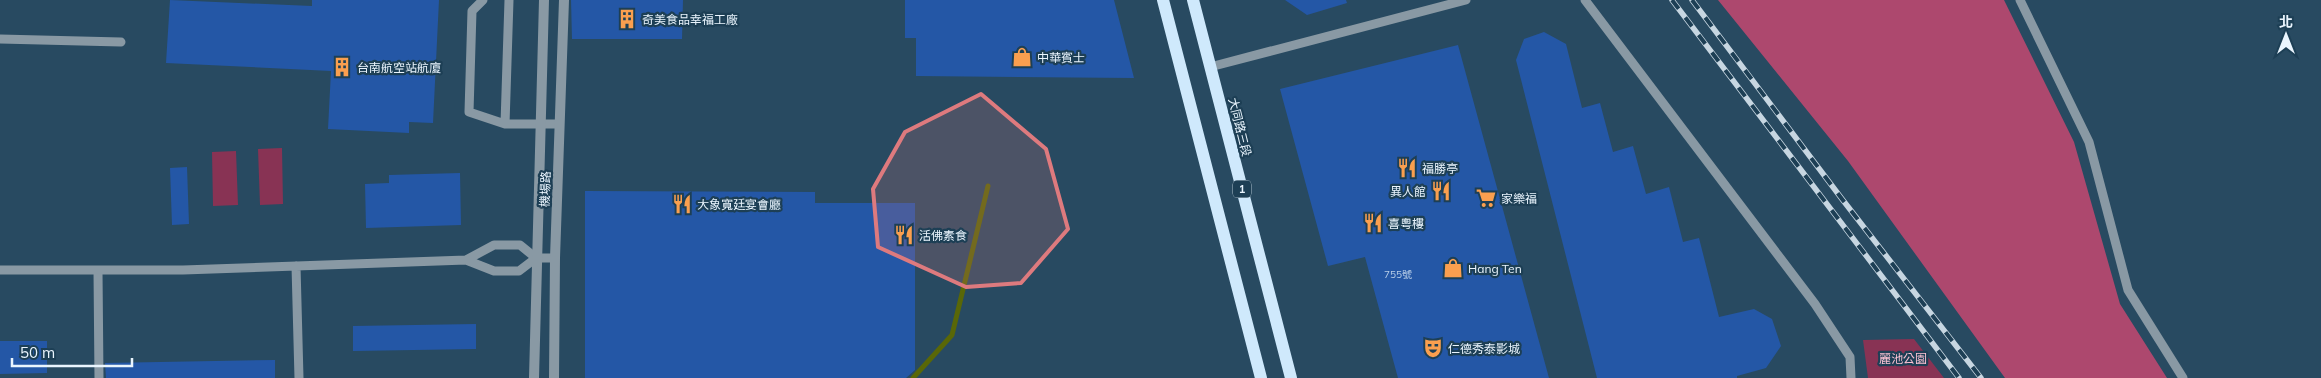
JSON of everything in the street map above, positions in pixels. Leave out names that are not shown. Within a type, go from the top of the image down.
[{"type":"main road","points":[[1163,0],[1261,378]]},
{"type":"main road","name":"大同路三段","points":[[1193,0],[1291,378]]},
{"type":"street","name":"機場路","points":[[534,378],[544,0]]},
{"type":"street","name":"機場路","points":[[554,378],[555,258],[564,0]]},
{"type":"lane","points":[[483,0],[472,12],[469,112],[505,124],[559,124]]},
{"type":"lane","points":[[505,124],[509,0]]},
{"type":"lane","points":[[1210,67],[1466,0]]},
{"type":"lane","points":[[1585,0],[1815,304],[1850,357],[1851,378]]},
{"type":"lane","points":[[2020,0],[2088,142],[2128,290],[2184,378]]},
{"type":"lane","points":[[0,39],[121,42]]},
{"type":"lane","points":[[466,260],[494,244],[520,245],[536,258]]},
{"type":"lane","points":[[0,270],[183,270],[466,260],[494,271],[519,271],[536,258],[555,258]]},
{"type":"lane","points":[[296,266],[299,378]]},
{"type":"lane","points":[[98,271],[99,378]]},
{"type":"highlighted area","points":[[981,94],[1046,149],[1068,229],[1021,283],[966,287],[878,247],[873,189],[905,132]]},
{"type":"green space","points":[[282,148],[283,204],[260,205],[258,149]]},
{"type":"green space","points":[[236,151],[238,205],[213,206],[212,152]]},
{"type":"green space","name":"麗池公園","points":[[1914,339],[1944,378],[1868,378],[1863,340]]},
{"type":"shaded area","points":[[1718,0],[2004,0],[2074,142],[2120,304],[2167,378],[2005,378],[1848,161]]},
{"type":"building","name":"台南航空站航廈","points":[[170,0],[312,6],[312,0],[439,0],[433,123],[409,122],[409,133],[328,129],[331,71],[166,63]]},
{"type":"building","name":"奇美食品幸福工廠","points":[[571,0],[683,0],[682,39],[572,39]]},
{"type":"building","name":"中華賓士","points":[[905,0],[1114,0],[1134,78],[916,76],[916,38],[905,38]]},
{"type":"building","points":[[1285,0],[1346,0],[1347,3],[1307,15]]},
{"type":"building","points":[[1544,32],[1566,44],[1582,108],[1600,103],[1613,152],[1633,146],[1646,194],[1669,187],[1683,242],[1699,238],[1719,317],[1754,309],[1772,319],[1781,346],[1766,368],[1737,376],[1737,378],[1597,378],[1516,60],[1524,39]]},
{"type":"building","points":[[1458,45],[1549,378],[1398,378],[1365,257],[1328,266],[1280,89]]},
{"type":"building","points":[[187,167],[189,224],[172,225],[170,168]]},
{"type":"building","points":[[460,173],[461,225],[366,228],[365,184],[389,183],[389,175]]},
{"type":"building","points":[[585,191],[815,192],[815,203],[915,203],[915,370],[906,378],[585,378]]},
{"type":"building","points":[[476,324],[476,349],[353,351],[353,326]]},
{"type":"building","points":[[0,341],[47,341],[47,373],[0,374]]},
{"type":"building","points":[[275,360],[275,378],[106,378],[105,363]]},
{"type":"waterway","points":[[913,378],[952,335],[988,186]]},
{"type":"railway","points":[[1672,0],[1959,378]]},
{"type":"railway","points":[[1692,0],[1842,199],[1981,378]]},
{"type":"place","name":"奇美食品幸福工廠","points":[[627,19]]},
{"type":"place","name":"中華賓士","points":[[1022,57]]},
{"type":"place","name":"台南航空站航廈","points":[[342,67]]},
{"type":"place","name":"福勝亭","points":[[1407,168]]},
{"type":"place","name":"異人館","points":[[1441,191]]},
{"type":"place","name":"家樂福","points":[[1486,198]]},
{"type":"place","name":"大象寬廷宴會廳","points":[[682,204]]},
{"type":"place","name":"喜粵樓","points":[[1373,223]]},
{"type":"place","name":"活佛素食","points":[[904,235]]},
{"type":"place","name":"Hang Ten","points":[[1453,268]]},
{"type":"place","name":"仁德秀泰影城","points":[[1433,348]]}]
